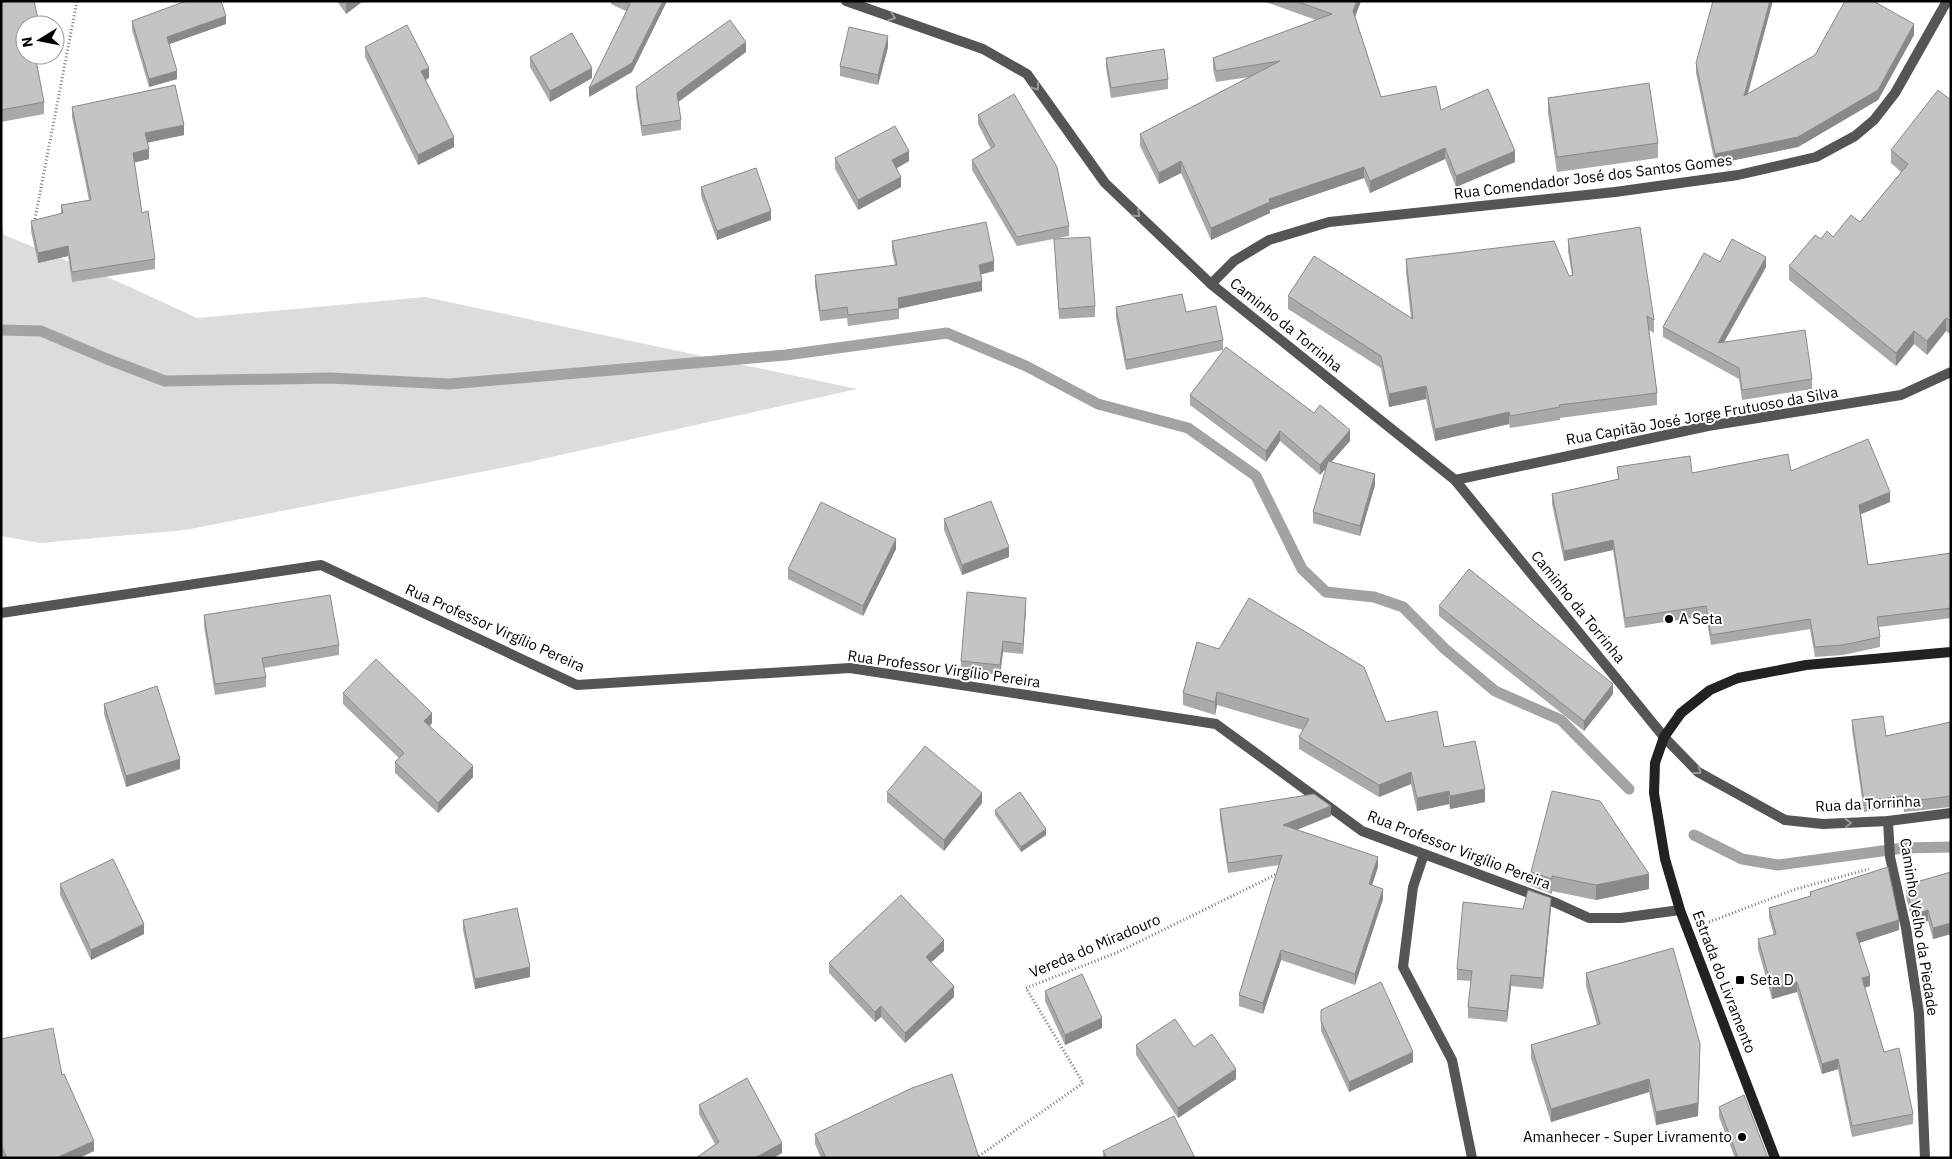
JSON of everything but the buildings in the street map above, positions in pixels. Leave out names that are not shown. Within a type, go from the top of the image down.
[{"type":"street","name":"Caminho da Torrinha","points":[[846,1],[983,49],[1027,74],[1105,183],[1211,284],[1455,480],[1664,737]]},
{"type":"street","name":"Rua Comendador José dos Santos Gomes","points":[[1211,284],[1234,261],[1269,240],[1329,222],[1614,192],[1738,176],[1816,157],[1855,136],[1874,120],[1895,93],[1947,1]]},
{"type":"street","name":"Rua Capitão José Jorge Frutuoso da Silva","points":[[1455,480],[1708,426],[1901,396],[1951,372]]},
{"type":"street","name":"Rua Professor Virgílio Pereira","points":[[1,613],[321,565],[577,685],[850,668],[1216,724],[1362,831],[1556,903],[1589,918],[1621,918],[1680,910]]},
{"type":"street","name":"Estrada do Livramento","points":[[1776,1158],[1680,910],[1665,859],[1654,793],[1655,763],[1664,737],[1681,713],[1710,690],[1738,678],[1806,665],[1951,652]]},
{"type":"street","name":"Rua da Torrinha","points":[[1664,737],[1698,772],[1785,820],[1823,824],[1888,821],[1951,813]]},
{"type":"street","name":"Caminho Velho da Piedade","points":[[1888,821],[1890,860],[1906,928],[1919,1013],[1925,1158]]},
{"type":"street","points":[[1424,854],[1413,887],[1403,967],[1452,1060],[1472,1158]]},
{"type":"path","points":[[34,219],[76,1]]},
{"type":"path","points":[[1688,930],[1796,889],[1890,860]]},
{"type":"path","name":"Vereda do Miradouro","points":[[976,1158],[1083,1083],[1026,988],[1116,953],[1283,870]]},
{"type":"shaded area","points":[[1,222],[4,235],[119,282],[197,318],[425,297],[857,389],[511,466],[185,530],[40,543],[1,536]]},
{"type":"waterway","points":[[1,330],[41,331],[165,381],[330,378],[449,384],[786,355],[947,333],[1026,366],[1098,404],[1188,428],[1256,476],[1302,569],[1326,592],[1374,597],[1403,607],[1445,649],[1495,691],[1561,720],[1629,789]]},
{"type":"waterway","points":[[1694,835],[1742,859],[1778,865],[1904,848],[1951,847]]},
{"type":"place","name":"A Seta","points":[[1669,619]]},
{"type":"place","name":"Seta D","points":[[1740,980]]},
{"type":"place","name":"Amanhecer - Super Livramento","points":[[1742,1137]]}]
